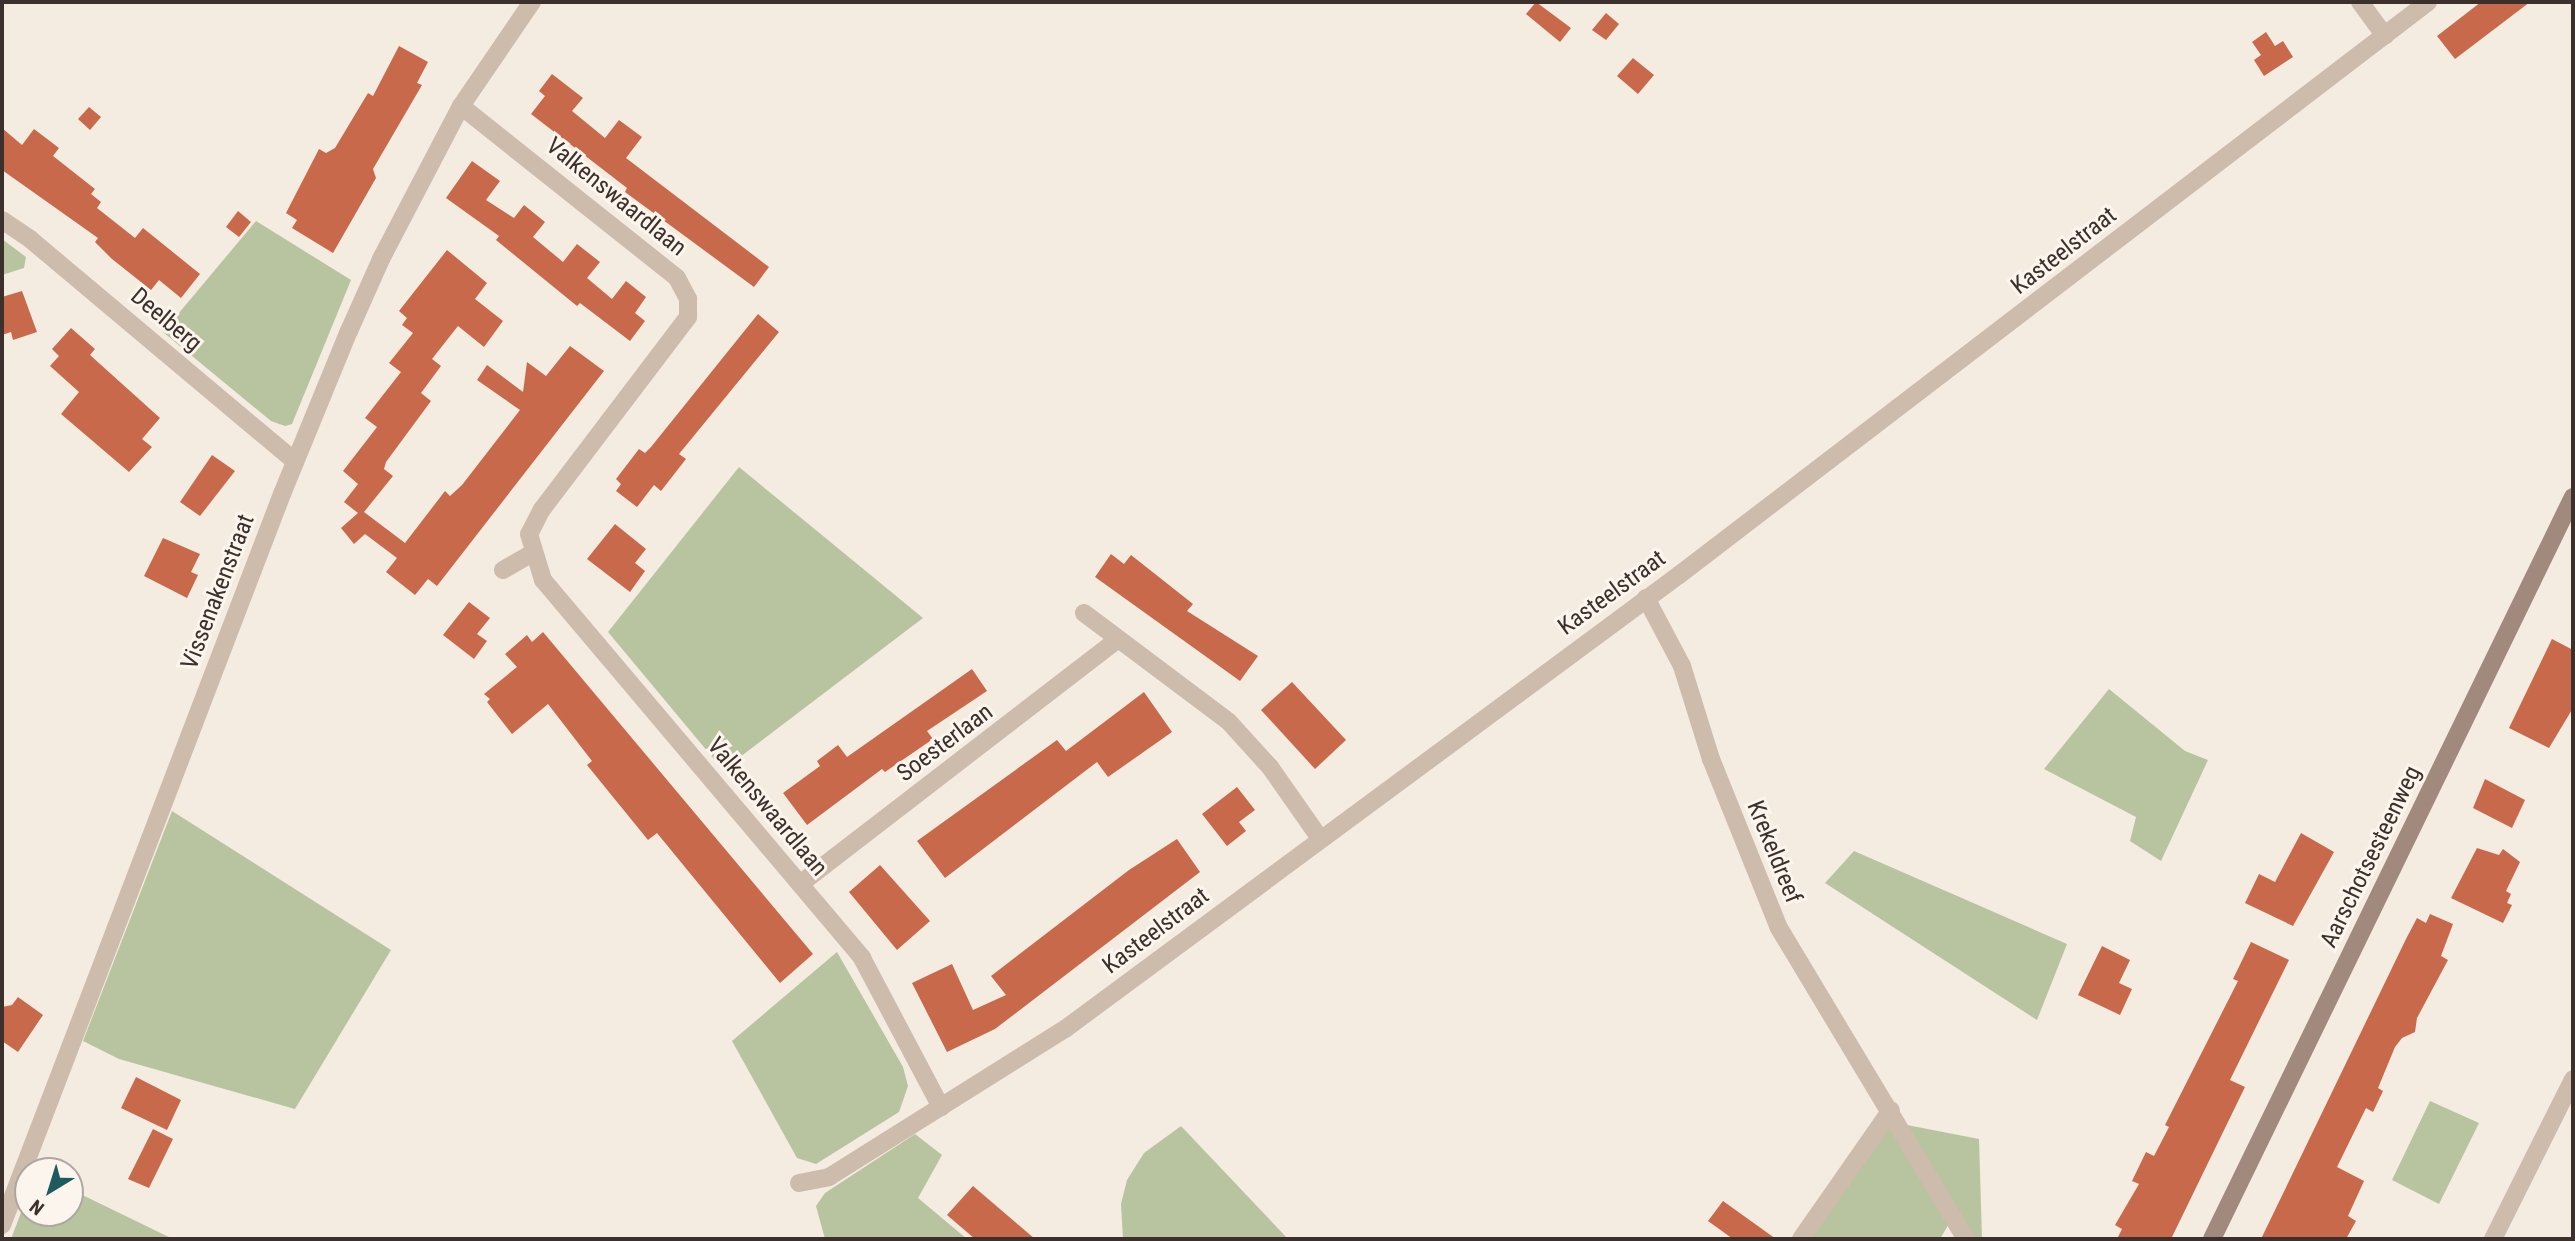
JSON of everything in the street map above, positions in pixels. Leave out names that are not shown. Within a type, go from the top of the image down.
[{"type":"main road","name":"Aarschotsesteenweg","points":[[2212,1239],[2573,497]]},
{"type":"street","name":"Vissenakenstraat","points":[[2,1225],[295,461],[381,258],[461,107],[532,2]]},
{"type":"street","points":[[2360,2],[2385,36]]},
{"type":"street","name":"Kasteelstraat","points":[[799,1183],[829,1177],[1065,1030],[1320,837],[1646,597],[2428,2]]},
{"type":"street","name":"Valkenswaardlaan","points":[[461,107],[677,278],[688,299],[688,317],[542,509],[529,534],[543,580],[862,958],[941,1107]]},
{"type":"street","name":"Deelberg","points":[[2,220],[30,239],[295,461]]},
{"type":"street","points":[[503,570],[533,553]]},
{"type":"street","name":"Krekeldreef","points":[[1646,597],[1682,666],[1711,759],[1779,928],[1891,1110],[1966,1239]]},
{"type":"street","points":[[1084,613],[1229,722],[1270,767],[1320,837]]},
{"type":"street","name":"Soesterlaan","points":[[800,884],[1118,639]]},
{"type":"street","points":[[2493,1239],[2573,1079]]},
{"type":"street","points":[[1801,1239],[1891,1110]]},
{"type":"green space","points":[[256,221],[351,280],[292,424],[285,426],[271,421],[163,332]]},
{"type":"green space","points":[[2,239],[26,257],[24,268],[2,275]]},
{"type":"green space","points":[[739,467],[923,618],[723,770],[608,632]]},
{"type":"green space","points":[[2109,689],[2185,751],[2208,760],[2161,861],[2130,841],[2136,817],[2044,769]]},
{"type":"green space","points":[[172,811],[391,950],[295,1109],[119,1059],[83,1041]]},
{"type":"green space","points":[[1854,851],[2067,944],[2037,1020],[1825,883]]},
{"type":"green space","points":[[837,952],[903,1067],[908,1086],[899,1112],[816,1164],[797,1158],[732,1041]]},
{"type":"green space","points":[[2430,1101],[2479,1123],[2439,1204],[2392,1180]]},
{"type":"green space","points":[[1890,1124],[1950,1222],[1940,1239],[1810,1239]]},
{"type":"green space","points":[[1907,1125],[1979,1139],[1982,1239],[1972,1239]]},
{"type":"green space","points":[[1181,1126],[1288,1239],[1123,1239],[1121,1204],[1127,1180],[1144,1153]]},
{"type":"green space","points":[[915,1134],[942,1155],[918,1198],[967,1239],[825,1239],[816,1206],[825,1193]]},
{"type":"green space","points":[[84,1196],[173,1239],[11,1239],[16,1227],[84,1227]]},
{"type":"building","points":[[1536,2],[1571,28],[1560,42],[1526,14]]},
{"type":"building","points":[[2481,2],[2530,2],[2455,59],[2437,36]]},
{"type":"building","points":[[1606,13],[1619,24],[1606,40],[1592,30]]},
{"type":"building","points":[[2266,32],[2275,46],[2283,41],[2293,57],[2264,76],[2254,60],[2261,55],[2252,42]]},
{"type":"building","points":[[399,46],[428,62],[417,83],[422,85],[373,169],[376,178],[333,253],[292,228],[297,220],[286,213],[319,149],[326,153],[335,148],[368,93],[373,96]]},
{"type":"building","points":[[1633,58],[1654,75],[1638,94],[1617,76]]},
{"type":"building","points":[[552,74],[583,98],[572,111],[605,138],[619,120],[642,137],[626,158],[769,267],[754,287],[625,192],[627,188],[531,114],[545,96],[539,91]]},
{"type":"building","points":[[89,107],[101,117],[90,130],[78,119]]},
{"type":"building","points":[[2,128],[22,145],[34,129],[59,148],[53,156],[95,189],[91,194],[101,202],[97,208],[135,238],[143,228],[200,274],[181,298],[159,280],[151,290],[112,259],[95,242],[98,238],[2,170]]},
{"type":"building","points":[[472,161],[500,181],[486,200],[514,218],[524,205],[545,222],[533,237],[563,262],[577,244],[600,262],[587,278],[612,299],[626,281],[646,297],[635,313],[645,321],[630,341],[580,303],[577,306],[496,240],[499,236],[446,198]]},
{"type":"building","points":[[238,211],[251,222],[239,237],[226,227]]},
{"type":"building","points":[[447,250],[487,283],[475,299],[503,321],[484,347],[458,326],[432,359],[441,366],[421,393],[431,401],[386,462],[384,469],[393,476],[364,512],[405,543],[445,491],[450,496],[462,485],[520,410],[477,380],[487,365],[523,392],[527,362],[546,376],[570,346],[604,371],[437,586],[428,579],[415,595],[386,572],[397,558],[365,534],[354,544],[341,528],[358,513],[344,502],[358,484],[343,471],[377,427],[365,418],[401,372],[389,363],[413,333],[402,325],[407,318],[399,311]]},
{"type":"building","points":[[22,291],[37,332],[13,340],[11,332],[2,335],[2,297]]},
{"type":"building","points":[[758,314],[779,332],[679,454],[686,459],[661,491],[654,485],[637,507],[616,491],[621,484],[616,479],[639,449],[645,453],[651,447]]},
{"type":"building","points":[[71,328],[95,349],[90,355],[160,418],[142,439],[152,447],[129,472],[61,414],[79,392],[50,366],[59,356],[52,349]]},
{"type":"building","points":[[212,455],[235,471],[200,516],[180,502]]},
{"type":"building","points":[[615,524],[646,549],[635,563],[645,571],[630,592],[587,559]]},
{"type":"building","points":[[163,538],[200,554],[191,572],[198,575],[187,598],[144,576]]},
{"type":"building","points":[[1111,554],[1124,564],[1131,555],[1193,604],[1187,611],[1258,656],[1240,681],[1095,577]]},
{"type":"building","points":[[469,602],[490,618],[477,634],[487,641],[474,659],[443,635]]},
{"type":"building","points":[[543,632],[813,954],[780,983],[657,833],[648,840],[587,765],[592,761],[548,704],[512,734],[487,702],[490,699],[484,694],[517,667],[505,654],[527,635],[532,642]]},
{"type":"building","points":[[2552,639],[2573,650],[2573,708],[2549,748],[2509,728]]},
{"type":"building","points":[[972,669],[987,691],[927,731],[933,739],[885,772],[882,769],[807,825],[783,793],[820,766],[817,761],[838,745],[847,757]]},
{"type":"building","points":[[1292,682],[1346,740],[1315,769],[1261,710]]},
{"type":"building","points":[[1144,692],[1172,732],[1108,777],[1097,762],[945,878],[917,841],[1057,740],[1066,751]]},
{"type":"building","points":[[2485,779],[2525,800],[2512,828],[2473,808]]},
{"type":"building","points":[[1237,787],[1255,810],[1239,822],[1246,831],[1227,846],[1202,814]]},
{"type":"building","points":[[2301,833],[2334,852],[2293,926],[2245,903],[2259,874],[2275,882]]},
{"type":"building","points":[[1177,839],[1200,872],[995,1029],[947,1052],[912,983],[952,964],[973,1010],[1006,995],[991,976],[1129,870]]},
{"type":"building","points":[[2477,848],[2499,855],[2503,849],[2520,862],[2506,891],[2511,894],[2507,903],[2512,905],[2503,923],[2451,898]]},
{"type":"building","points":[[880,865],[930,921],[897,950],[849,892]]},
{"type":"building","points":[[2430,914],[2453,924],[2441,956],[2448,960],[2417,1018],[2415,1032],[2402,1038],[2395,1047],[2378,1088],[2383,1091],[2373,1112],[2366,1108],[2337,1167],[2364,1181],[2348,1216],[2356,1221],[2346,1239],[2261,1239],[2406,939],[2417,918],[2426,923]]},
{"type":"building","points":[[2251,942],[2289,960],[2230,1080],[2245,1087],[2171,1239],[2117,1239],[2122,1229],[2115,1225],[2139,1184],[2132,1181],[2146,1152],[2154,1156],[2169,1127],[2165,1125],[2238,981],[2233,979]]},
{"type":"building","points":[[2102,946],[2130,960],[2119,983],[2132,989],[2120,1015],[2078,995]]},
{"type":"building","points":[[18,997],[43,1015],[18,1052],[2,1041],[2,1007],[12,1005]]},
{"type":"building","points":[[136,1077],[181,1100],[167,1130],[121,1108]]},
{"type":"building","points":[[153,1129],[173,1139],[149,1188],[128,1179]]},
{"type":"building","points":[[973,1186],[1035,1239],[975,1239],[947,1215]]},
{"type":"building","points":[[1723,1201],[1776,1239],[1733,1239],[1708,1221]]}]
